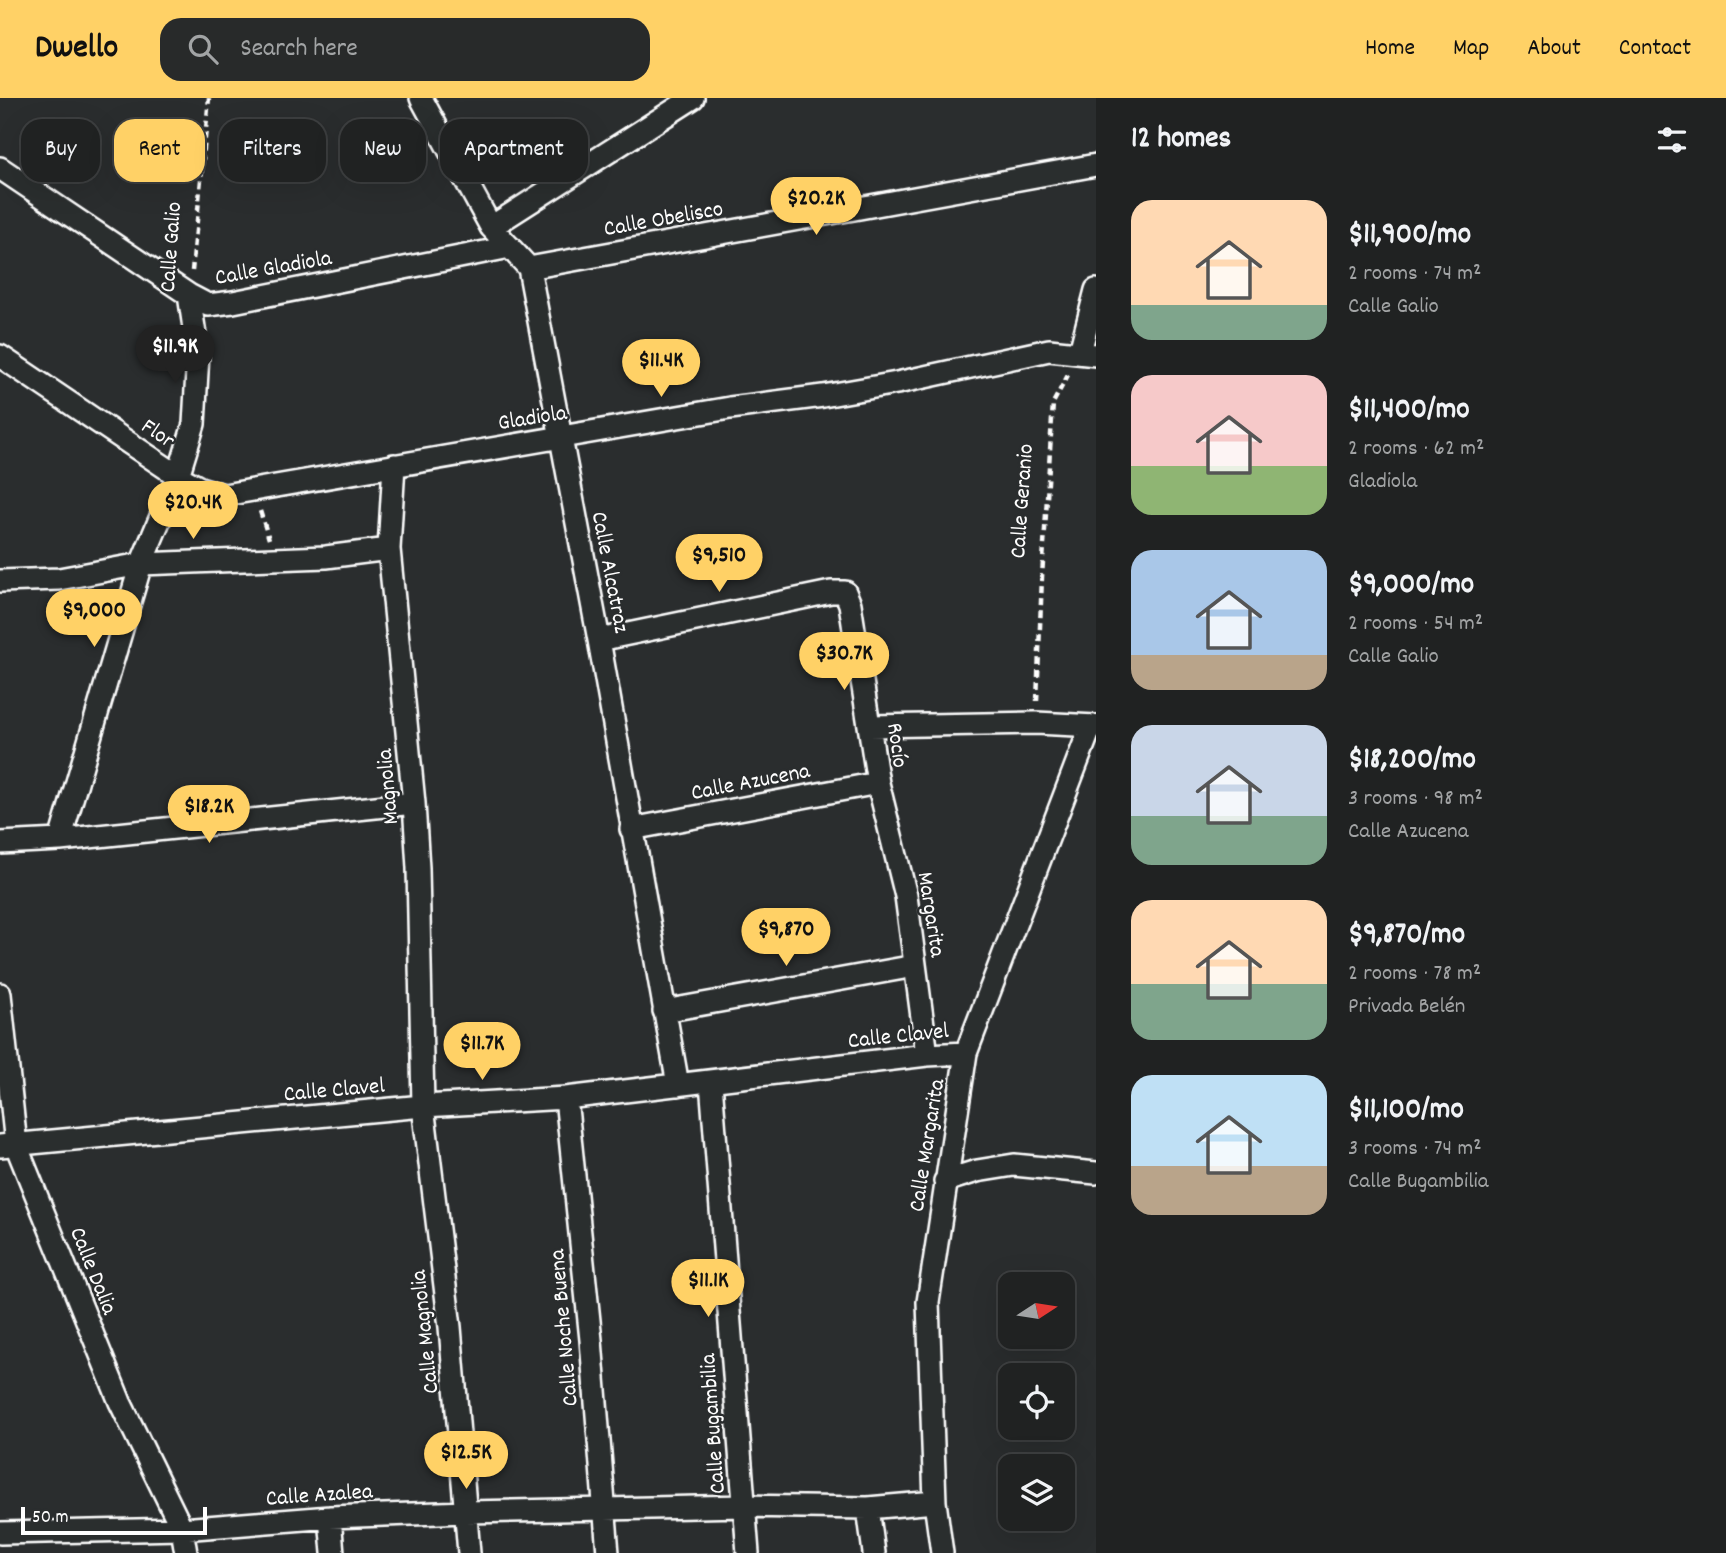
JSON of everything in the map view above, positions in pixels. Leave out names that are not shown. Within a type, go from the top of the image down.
[{"type":"street","points":[[421,98],[491,227],[529,268]]},
{"type":"street","points":[[491,227],[693,98]]},
{"type":"street","name":"Calle Obelisco","points":[[529,268],[1096,165]]},
{"type":"street","name":"Calle Gladiola","points":[[0,169],[208,305],[510,247]]},
{"type":"street","name":"Calle Alcatraz","points":[[529,268],[599,640],[678,1085]]},
{"type":"street","points":[[1088,354],[1096,290]]},
{"type":"street","name":"Calle Galio","points":[[60,839],[141,564],[178,476],[194,424],[198,354],[189,295]]},
{"type":"street","name":"Gladiola","points":[[224,495],[730,408],[823,396],[1049,351],[1088,354]]},
{"type":"street","name":"Flor","points":[[0,356],[178,476],[200,488],[224,495]]},
{"type":"street","name":"Magnolia","points":[[394,465],[389,549],[414,803],[424,1106]]},
{"type":"street","points":[[0,581],[59,579],[141,564],[326,557],[389,549]]},
{"type":"street","name":"Rocío","points":[[599,640],[831,592],[845,592],[850,604],[878,783]]},
{"type":"street","points":[[870,726],[1036,723],[1093,726]]},
{"type":"street","name":"Calle Margarita","points":[[942,1553],[935,1502],[928,1302],[966,1054],[1093,726]]},
{"type":"street","name":"Calle Azucena","points":[[631,829],[878,783]]},
{"type":"street","name":"Margarita","points":[[878,783],[906,896],[927,1055]]},
{"type":"street","points":[[0,844],[414,803]]},
{"type":"street","points":[[664,1011],[915,966]]},
{"type":"street","name":"Calle Dalia","points":[[0,994],[8,1146],[120,1402],[182,1530],[186,1553]]},
{"type":"street","name":"Calle Clavel","points":[[8,1146],[424,1106],[566,1098],[927,1055],[966,1054]]},
{"type":"street","name":"Calle Bugambilia","points":[[711,1082],[748,1553]]},
{"type":"street","name":"Calle Noche Buena","points":[[566,1098],[591,1339],[608,1553]]},
{"type":"street","name":"Calle Magnolia","points":[[424,1106],[450,1327],[469,1553]]},
{"type":"street","points":[[945,1181],[977,1171],[1014,1165],[1096,1173]]},
{"type":"street","name":"Calle Azalea","points":[[0,1532],[182,1530],[330,1517],[466,1512],[744,1506],[868,1508],[935,1502]]},
{"type":"street","points":[[868,1508],[874,1553]]},
{"type":"street","points":[[330,1517],[333,1553]]},
{"type":"path","name":"Calle Galio","points":[[189,295],[209,98]]},
{"type":"path","name":"Calle Geranio","points":[[1036,723],[1053,403],[1088,354]]},
{"type":"path","points":[[251,491],[262,514],[274,559]]}]
